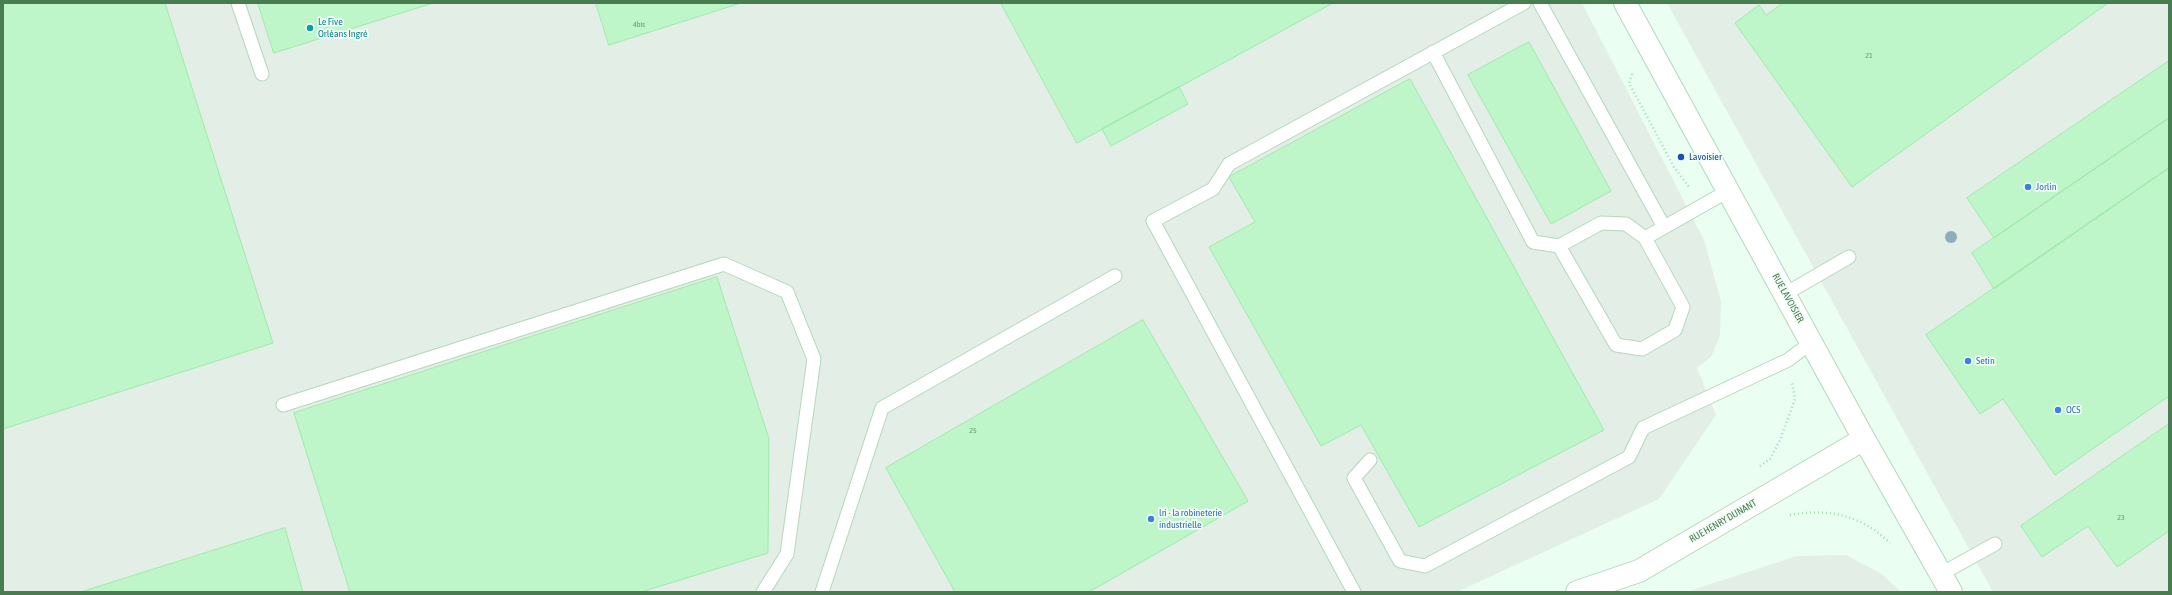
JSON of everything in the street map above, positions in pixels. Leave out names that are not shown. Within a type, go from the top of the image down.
[{"type":"street","name":"RUE LAVOISIER","points":[[1626,3],[1719,196],[1785,294],[1864,439],[1946,583]]},
{"type":"street","name":"RUE HENRY DUNANT","points":[[1577,592],[1639,571],[1864,439]]},
{"type":"lane","points":[[238,3],[262,74]]},
{"type":"lane","points":[[1354,592],[1154,221],[1213,189],[1229,164],[1524,3]]},
{"type":"lane","points":[[1540,3],[1664,227]]},
{"type":"lane","points":[[1433,52],[1533,242],[1559,246],[1600,222],[1626,224],[1645,238],[1683,307],[1675,330],[1642,349],[1616,345],[1559,246]]},
{"type":"lane","points":[[1645,238],[1719,196]]},
{"type":"lane","points":[[1785,294],[1849,257]]},
{"type":"lane","points":[[283,405],[724,264],[787,292],[814,359],[787,554],[763,592]]},
{"type":"lane","points":[[822,592],[882,408],[1115,276]]},
{"type":"lane","points":[[1370,460],[1354,478],[1400,560],[1425,566],[1629,457],[1643,428],[1788,360],[1812,342]]},
{"type":"lane","points":[[1946,583],[1995,544]]},
{"type":"path","points":[[1633,72],[1629,83],[1674,168],[1694,193],[1701,189],[1719,196]]},
{"type":"path","points":[[1758,468],[1770,459],[1780,440],[1795,399],[1788,360]]},
{"type":"path","points":[[1784,519],[1790,515],[1809,512],[1846,515],[1878,531],[1895,547]]},
{"type":"shaded area","points":[[3,3],[1582,3],[1704,240],[1721,301],[1720,336],[1711,357],[1697,368],[1716,415],[1659,499],[1457,592],[3,592]]},
{"type":"shaded area","points":[[1667,3],[2169,3],[2169,592],[1993,592]]},
{"type":"shaded area","points":[[1846,555],[1882,574],[1901,592],[1686,592],[1797,556]]},
{"type":"building","points":[[3,3],[165,3],[273,343],[3,429]]},
{"type":"building","name":"Le Five Orléans Ingré","points":[[258,3],[433,3],[274,53]]},
{"type":"building","points":[[596,3],[741,3],[609,45]]},
{"type":"building","points":[[1001,3],[1333,3],[1077,143]]},
{"type":"building","points":[[1783,3],[2108,3],[1852,187],[1735,23],[1759,5],[1766,15]]},
{"type":"building","points":[[1529,42],[1611,191],[1551,224],[1468,75]]},
{"type":"building","points":[[2169,61],[2169,118],[1994,238],[1967,198]]},
{"type":"building","points":[[1410,79],[1604,430],[1419,527],[1361,425],[1321,446],[1209,247],[1255,222],[1229,177]]},
{"type":"building","points":[[1179,87],[1188,104],[1111,146],[1102,129]]},
{"type":"building","points":[[2169,118],[2169,168],[1994,289],[1972,253]]},
{"type":"building","points":[[2169,168],[2169,396],[2055,475],[2003,399],[1980,414],[1926,335]]},
{"type":"building","points":[[717,277],[769,439],[768,553],[641,592],[350,592],[294,413]]},
{"type":"building","points":[[1143,320],[1248,501],[1089,592],[955,592],[886,468]]},
{"type":"building","points":[[2169,424],[2169,531],[2117,567],[2088,526],[2042,557],[2021,526]]},
{"type":"building","points":[[285,528],[303,592],[81,592]]},
{"type":"place","name":"Le Five Orléans Ingré","points":[[310,28]]},
{"type":"place","name":"Lavoisier","points":[[1681,157]]},
{"type":"place","name":"Jorlin","points":[[2028,187]]},
{"type":"place","name":"Setin","points":[[1968,361]]},
{"type":"place","name":"OCS","points":[[2058,410]]},
{"type":"place","name":"lri - la robineterie industrielle","points":[[1151,519]]}]
